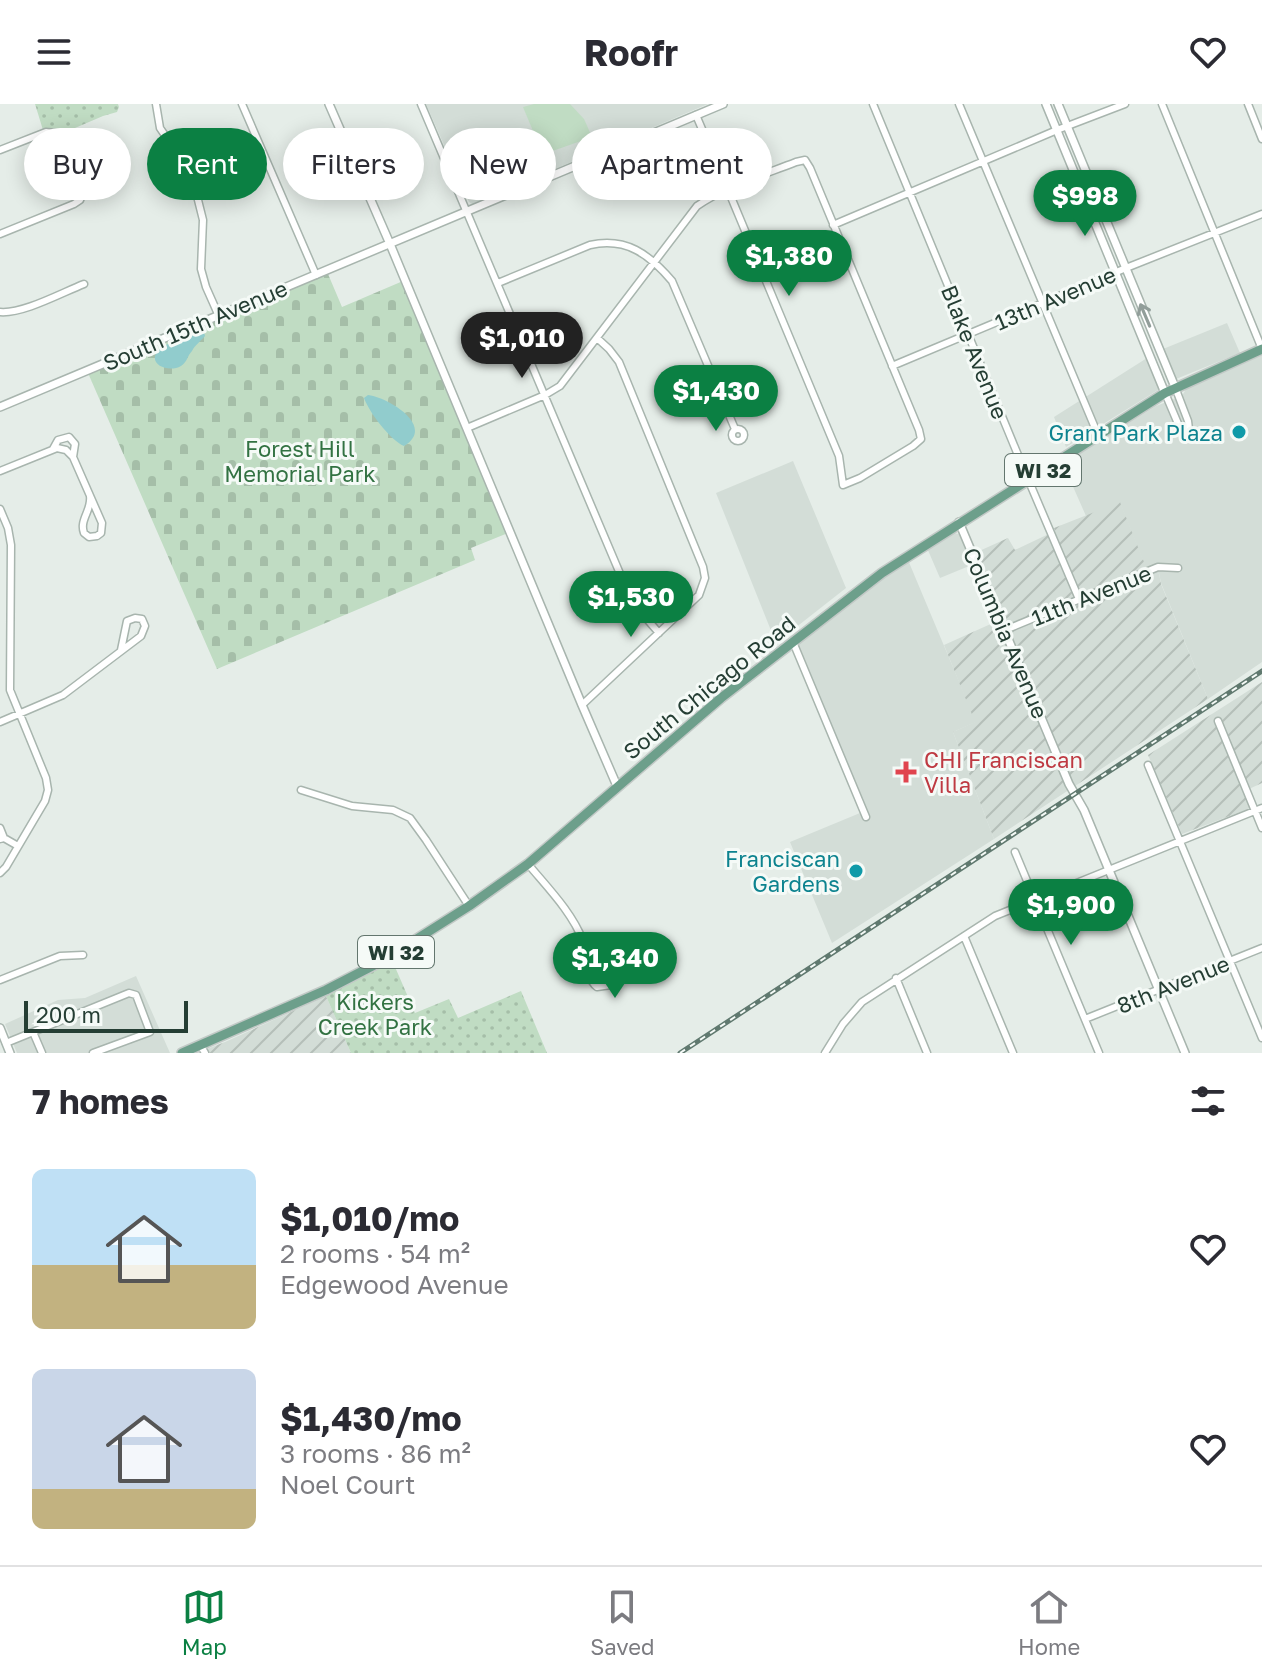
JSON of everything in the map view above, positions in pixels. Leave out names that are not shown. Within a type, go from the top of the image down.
[{"type":"main road","name":"South Chicago Road","points":[[182,1053],[203,1049],[326,990],[469,906],[528,864],[721,698],[882,573],[1175,387],[1262,349]]},
{"type":"street","points":[[156,104],[160,128],[186,166],[196,192],[203,220],[201,269],[218,314]]},
{"type":"street","points":[[242,104],[316,275]]},
{"type":"street","points":[[329,104],[617,786]]},
{"type":"street","points":[[421,104],[632,602],[659,633]]},
{"type":"street","name":"South 15th Avenue","points":[[0,407],[723,104]]},
{"type":"street","name":"Blake Avenue","points":[[873,104],[1079,599]]},
{"type":"street","points":[[959,104],[1098,435]]},
{"type":"street","points":[[1046,104],[1179,426],[1190,437],[1188,421],[1175,387],[1058,104]]},
{"type":"street","points":[[833,225],[1125,104]]},
{"type":"street","points":[[1162,104],[1262,349]]},
{"type":"street","points":[[1248,104],[1262,139]]},
{"type":"street","points":[[696,115],[702,128]]},
{"type":"street","points":[[0,150],[53,132],[60,137],[82,197],[74,204],[0,234]]},
{"type":"street","points":[[732,200],[839,456],[843,485],[860,478],[913,446],[921,439],[919,430],[810,168],[805,160],[772,172]]},
{"type":"street","points":[[467,428],[560,386],[697,206],[706,200]]},
{"type":"street","name":"13th Avenue","points":[[892,366],[1262,214]]},
{"type":"street","points":[[498,283],[605,241],[621,243],[638,251],[663,271],[676,289],[735,429]]},
{"type":"street","points":[[0,312],[10,313],[84,284]]},
{"type":"street","points":[[582,705],[699,595],[705,578],[671,486],[619,362],[597,338]]},
{"type":"street","points":[[53,449],[58,440],[69,437],[75,444],[73,457]]},
{"type":"street","points":[[0,471],[61,448],[73,457],[90,496],[103,527],[99,535],[89,537],[82,526],[91,502],[90,496]]},
{"type":"street","points":[[0,509],[11,545],[10,690],[48,790],[47,799],[0,873]]},
{"type":"street","name":"Columbia Avenue","points":[[959,522],[1185,1053]]},
{"type":"street","name":"11th Avenue","points":[[1005,630],[1158,567],[1178,568]]},
{"type":"street","points":[[0,722],[63,695],[143,634],[145,626],[142,619],[127,621],[121,650]]},
{"type":"street","points":[[793,642],[866,817]]},
{"type":"street","points":[[1218,721],[1258,810],[1262,828]]},
{"type":"street","points":[[1148,765],[1262,1038]]},
{"type":"street","points":[[301,790],[352,806],[393,810],[410,818],[469,906]]},
{"type":"street","points":[[825,1053],[843,1024],[862,1002],[995,916],[1258,810]]},
{"type":"street","points":[[0,828],[2,839],[18,846]]},
{"type":"street","points":[[1015,852],[1099,1053]]},
{"type":"street","points":[[528,864],[569,916],[584,944],[591,982],[597,987],[611,985],[614,979],[612,971],[584,944]]},
{"type":"street","points":[[964,936],[1013,1053]]},
{"type":"street","name":"8th Avenue","points":[[1085,1019],[1262,948]]},
{"type":"street","points":[[0,980],[60,956],[83,955]]},
{"type":"street","points":[[896,978],[927,1053]]},
{"type":"street","points":[[6,1043],[129,993],[136,995],[150,1032],[93,1053]]},
{"type":"street","points":[[0,1028],[10,1053]]},
{"type":"street","points":[[33,1032],[42,1053]]},
{"type":"shaded area","points":[[426,104],[708,104],[651,128],[572,128],[572,162],[556,168],[556,128],[440,128],[440,136]]},
{"type":"shaded area","points":[[1227,323],[1240,353],[1176,379],[1163,349]]},
{"type":"shaded area","name":"Grant Park Plaza","points":[[1262,355],[1262,662],[1208,699],[1159,573],[1150,578],[1120,503],[1086,516],[1063,464],[1156,406],[1182,396],[1186,389]]},
{"type":"shaded area","points":[[1147,358],[1158,390],[1066,447],[1054,417]]},
{"type":"shaded area","points":[[793,461],[846,588],[776,643],[716,493]]},
{"type":"shaded area","points":[[1120,502],[1150,577],[1159,573],[1208,699],[994,839],[953,732],[975,722],[944,645],[1004,618],[977,552],[1008,538],[1015,550],[1055,531],[1054,528]]},
{"type":"shaded area","points":[[954,533],[964,540],[974,564],[940,578],[927,548]]},
{"type":"shaded area","name":"CHI Franciscan Villa","points":[[908,560],[976,722],[953,732],[994,839],[832,943],[790,842],[860,813],[792,649]]},
{"type":"shaded area","points":[[1262,682],[1262,783],[1249,789],[1256,806],[1182,834],[1148,755]]},
{"type":"shaded area","points":[[136,976],[170,1053],[17,1053],[5,1024],[58,1000],[85,998]]},
{"type":"shaded area","points":[[326,996],[351,1053],[196,1053],[225,1042]]},
{"type":"green space","points":[[35,104],[118,104],[119,107],[117,112],[75,128],[42,128]]},
{"type":"green space","points":[[570,104],[588,128],[572,128],[572,144],[556,150],[556,128],[532,128],[523,107]]},
{"type":"green space","name":"Forest Hill Memorial Park","points":[[328,274],[342,307],[403,281],[508,533],[471,548],[475,560],[217,669],[88,373]]},
{"type":"green space","name":"Kickers Creek Park","points":[[392,960],[415,1013],[449,999],[458,1018],[521,991],[547,1053],[351,1053],[326,996]]},
{"type":"water","points":[[197,332],[204,332],[205,336],[181,366],[171,369],[157,364],[155,357],[160,349]]},
{"type":"water","points":[[368,395],[396,407],[412,422],[415,430],[413,438],[404,446],[375,418],[364,398]]},
{"type":"railway","points":[[680,1053],[1262,671]]},
{"type":"place","name":"Grant Park Plaza","points":[[1239,432]]},
{"type":"place","name":"CHI Franciscan Villa","points":[[906,772]]},
{"type":"place","name":"Franciscan Gardens","points":[[856,871]]}]
